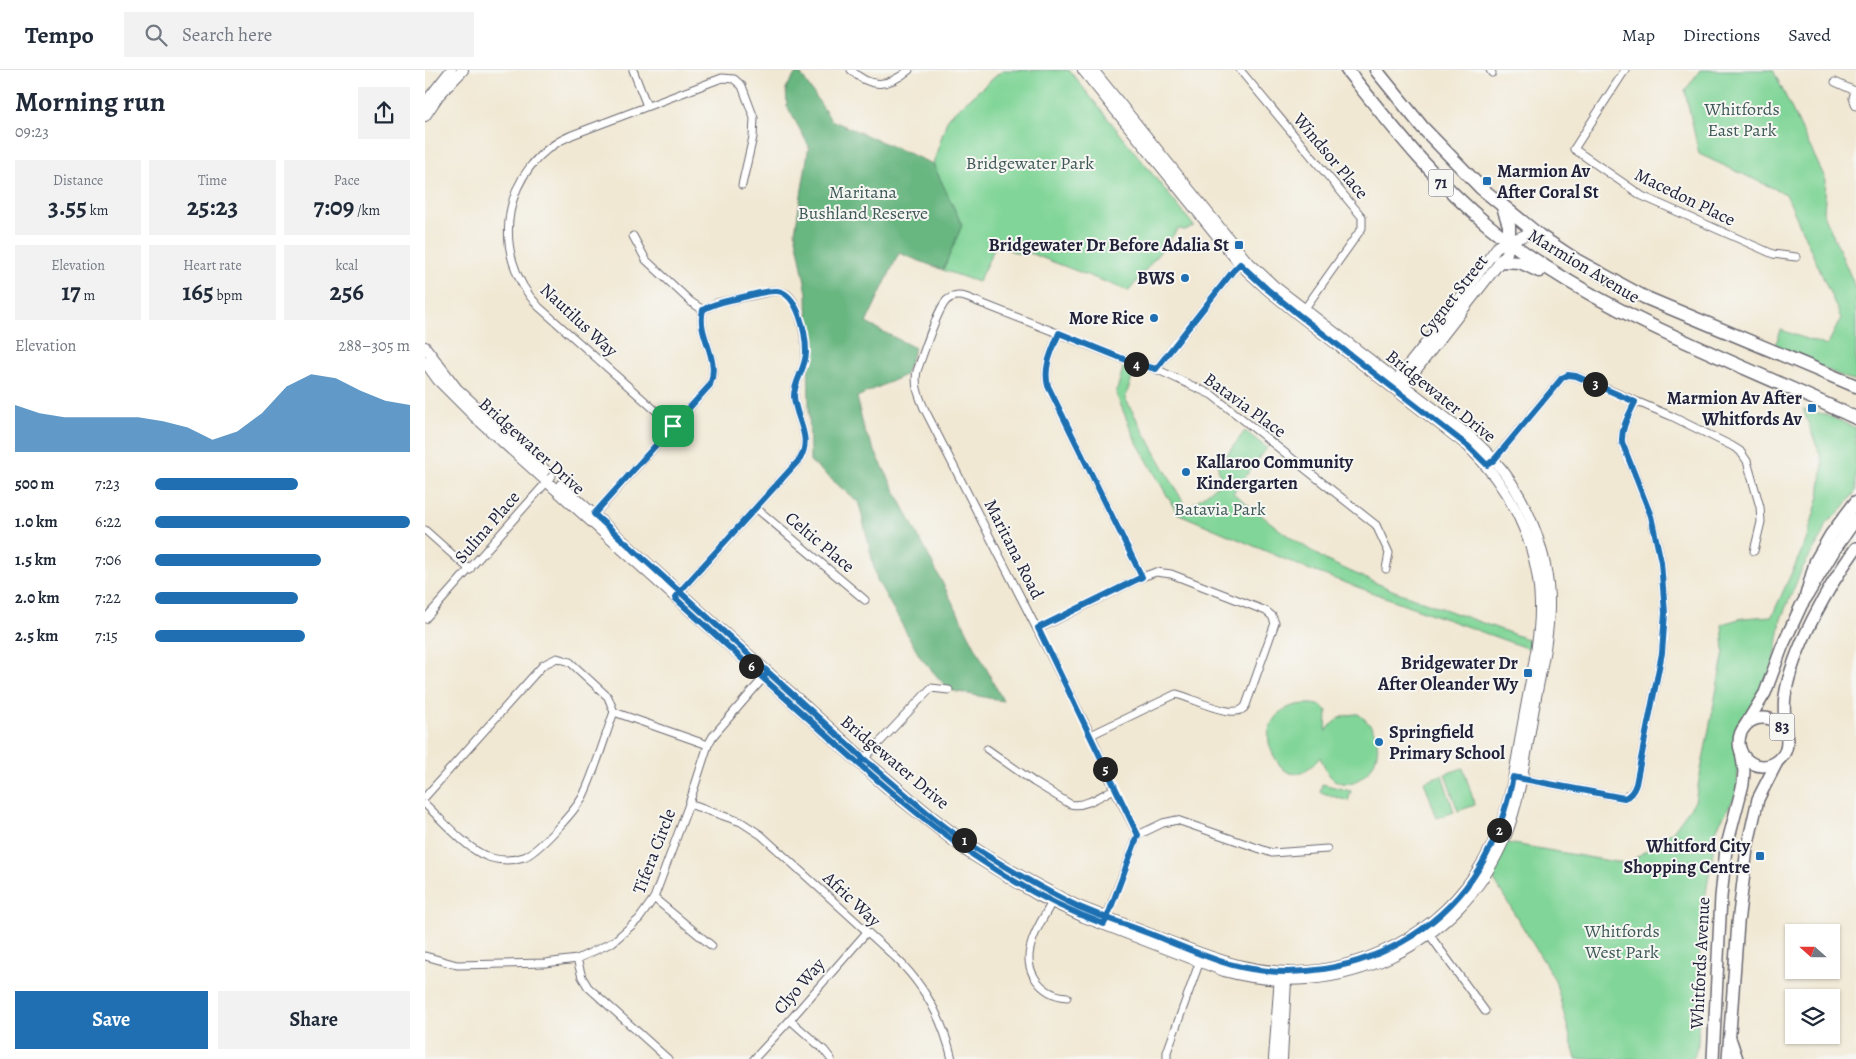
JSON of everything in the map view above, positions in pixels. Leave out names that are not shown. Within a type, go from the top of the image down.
[{"type":"highway","name":"Marmion Avenue","points":[[1347,70],[1441,183],[1488,225],[1557,274],[1599,299],[1683,340],[1856,418]]},
{"type":"highway","name":"Marmion Avenue","points":[[1376,70],[1451,159],[1503,207],[1540,236],[1583,264],[1644,297],[1856,386]]},
{"type":"highway","points":[[1503,207],[1509,224],[1509,241]]},
{"type":"highway","points":[[1500,261],[1527,264],[1587,299],[1599,299]]},
{"type":"highway","points":[[1807,597],[1816,561],[1831,535],[1856,502]]},
{"type":"main road","name":"83","points":[[1856,519],[1835,549],[1807,597],[1789,632],[1765,693],[1743,728],[1739,740],[1741,751],[1750,763],[1765,767],[1777,762],[1786,750],[1785,696],[1799,649],[1830,588],[1856,548]]},
{"type":"main road","name":"83","points":[[1743,728],[1754,720],[1768,718],[1780,725],[1786,735]]},
{"type":"main road","name":"Whitfords Avenue","points":[[1711,1057],[1721,897],[1726,849],[1743,784],[1744,771],[1741,751]]},
{"type":"main road","name":"Whitfords Avenue","points":[[1728,1059],[1742,883],[1747,848],[1758,799],[1777,762]]},
{"type":"main road","points":[[1729,1035],[1737,1059]]},
{"type":"street","points":[[425,116],[428,100],[451,70]]},
{"type":"street","points":[[428,100],[463,70]]},
{"type":"street","points":[[633,70],[647,106]]},
{"type":"street","points":[[851,70],[860,78],[880,85],[897,80],[909,70]]},
{"type":"street","name":"Bridgewater Drive","points":[[425,362],[452,395],[592,517],[862,761],[977,849],[1054,898],[1105,921],[1201,958],[1283,976],[1317,979],[1354,970],[1398,953],[1427,931],[1462,893],[1477,873],[1495,839],[1516,778],[1539,628],[1539,580],[1535,561],[1521,520],[1491,462],[1468,446],[1398,386],[1302,312],[1267,289],[1083,70]]},
{"type":"street","name":"Bridgewater Drive","points":[[1093,70],[1243,262]]},
{"type":"street","name":"Windsor Place","points":[[1240,70],[1362,217],[1362,228],[1302,312]]},
{"type":"street","name":"Macedon Place","points":[[1625,70],[1573,149],[1642,196],[1773,254],[1796,257]]},
{"type":"street","name":"Nautilus Way","points":[[673,426],[532,300],[517,275],[511,260],[509,218],[514,200],[521,182],[536,160],[545,151],[564,139],[722,78],[739,82],[743,86],[754,124],[742,185]]},
{"type":"street","points":[[1835,82],[1855,89],[1853,98],[1856,106]]},
{"type":"street","name":"Cygnet Street","points":[[1398,386],[1498,246],[1528,234],[1540,236]]},
{"type":"street","points":[[633,236],[646,260],[691,302],[703,310]]},
{"type":"street","name":"Cygnet Street","points":[[1398,386],[1507,253],[1509,241]]},
{"type":"street","points":[[1156,369],[1233,271],[1243,262]]},
{"type":"street","points":[[677,595],[800,459],[806,445],[794,398],[806,353],[799,314],[790,297],[785,293],[773,291],[717,303],[703,310]]},
{"type":"street","name":"Batavia Place","points":[[951,298],[962,296],[1131,362],[1156,369],[1212,395],[1376,525],[1389,553],[1386,569]]},
{"type":"street","name":"Maritana Road","points":[[951,298],[946,301],[939,314],[917,371],[915,378],[917,391],[1038,628],[1091,735],[1114,789],[1138,835]]},
{"type":"street","points":[[592,517],[710,385],[713,379],[714,363],[702,322],[703,310]]},
{"type":"street","points":[[1059,333],[1045,374],[1048,386],[1142,577]]},
{"type":"street","name":"Bridgewater Drive","points":[[425,347],[457,389],[549,479]]},
{"type":"street","points":[[1491,462],[1564,376],[1576,376],[1671,416],[1732,446],[1744,456],[1760,507],[1761,522],[1755,551]]},
{"type":"street","points":[[1516,778],[1624,798],[1629,796],[1636,784],[1662,653],[1665,613],[1661,562],[1651,516],[1621,437],[1635,402]]},
{"type":"street","name":"Sulina Place","points":[[425,619],[549,479]]},
{"type":"street","name":"Celtic Place","points":[[756,508],[865,600]]},
{"type":"street","points":[[425,530],[470,570]]},
{"type":"street","points":[[1038,628],[1142,577],[1157,572],[1166,572],[1266,611],[1275,619],[1274,631],[1242,711],[1224,711],[1176,694],[1091,735]]},
{"type":"street","points":[[425,797],[543,665],[552,659],[561,658],[570,662],[608,697],[615,712],[708,745]]},
{"type":"street","name":"Tifera Circle","points":[[425,956],[445,963],[467,966],[545,963],[577,959],[600,949],[618,938],[639,919],[654,898],[689,804],[708,745],[721,726],[766,675]]},
{"type":"street","points":[[862,761],[931,688],[949,690]]},
{"type":"street","points":[[425,804],[470,845],[485,856],[504,860],[523,858],[539,847],[564,821],[583,796],[615,712]]},
{"type":"street","points":[[987,749],[1034,782],[1070,804],[1079,805],[1114,789]]},
{"type":"street","name":"Afric Way","points":[[689,804],[732,818],[756,831],[912,974],[941,1022],[951,1059]]},
{"type":"street","points":[[1105,921],[1138,835],[1163,823],[1177,820],[1265,851],[1287,853],[1327,849]]},
{"type":"street","points":[[654,898],[711,946]]},
{"type":"street","points":[[1054,898],[1032,941],[1029,959],[1033,974],[1041,986],[1049,992],[1067,997]]},
{"type":"street","points":[[1427,931],[1485,1011]]},
{"type":"street","name":"Clyo Way","points":[[754,1059],[867,932]]},
{"type":"street","points":[[1167,1059],[1167,1052],[1201,958]]},
{"type":"street","points":[[577,959],[582,977],[588,987],[668,1059]]},
{"type":"street","points":[[1274,1059],[1283,976]]},
{"type":"street","points":[[1282,1059],[1283,976]]},
{"type":"street","points":[[790,1020],[824,1050],[831,1059]]},
{"type":"green space","name":"Maritana Bushland Reserve","points":[[798,70],[831,120],[933,164],[962,225],[943,270],[899,253],[866,323],[915,348],[905,375],[857,397],[864,430],[1003,701],[949,690],[920,657],[877,580],[859,503],[810,461],[807,293],[795,232],[809,146],[787,106],[786,88]]},
{"type":"green space","name":"Bridgewater Park","points":[[1003,70],[1069,70],[1194,226],[1185,230],[1178,229],[1129,291],[1027,252],[1020,254],[996,245],[978,282],[943,270],[962,225],[933,164],[948,117]]},
{"type":"green space","name":"Whitfords East Park","points":[[1700,70],[1773,70],[1826,180],[1824,214],[1856,289],[1856,382],[1774,348],[1781,330],[1827,346],[1841,318],[1786,194],[1699,154],[1685,91]]},
{"type":"green space","name":"Batavia Park","points":[[1125,360],[1137,364],[1125,398],[1187,509],[1220,483],[1218,466],[1245,431],[1267,448],[1233,493],[1284,533],[1327,561],[1392,590],[1535,642],[1529,649],[1310,570],[1177,513],[1135,439],[1116,394]]},
{"type":"green space","name":"Whitfords West Park","points":[[1803,409],[1824,414],[1856,428],[1856,491],[1839,513],[1826,523],[1822,535],[1802,569],[1781,619],[1773,672],[1758,702],[1736,731],[1734,749],[1738,766],[1737,793],[1717,828],[1700,929],[1698,1044],[1694,1057],[1691,1059],[1576,1059],[1555,980],[1488,870],[1502,842],[1627,864],[1673,831],[1695,801],[1724,652],[1722,624],[1742,618],[1772,616],[1806,541],[1819,496],[1823,463]]},
{"type":"green space","points":[[1313,704],[1322,706],[1327,711],[1326,732],[1339,718],[1353,714],[1358,714],[1371,727],[1377,741],[1377,755],[1371,767],[1363,776],[1352,782],[1341,783],[1329,775],[1320,757],[1310,767],[1297,773],[1285,771],[1277,762],[1269,740],[1270,726],[1273,720],[1277,715],[1290,707]]},
{"type":"green space","points":[[1463,768],[1475,805],[1458,811],[1445,774]]},
{"type":"green space","points":[[1442,775],[1454,812],[1437,818],[1424,781]]},
{"type":"green space","points":[[1322,784],[1351,791],[1348,801],[1320,792]]},
{"type":"place","name":"Marmion Av After Coral St","points":[[1487,181]]},
{"type":"place","name":"Bridgewater Dr Before Adalia St","points":[[1239,245]]},
{"type":"place","name":"BWS","points":[[1185,278]]},
{"type":"place","name":"More Rice","points":[[1154,318]]},
{"type":"place","name":"Marmion Av After Whitfords Av","points":[[1812,408]]},
{"type":"place","name":"Kallaroo Community Kindergarten","points":[[1186,472]]},
{"type":"place","name":"Bridgewater Dr After Oleander Wy","points":[[1528,673]]},
{"type":"place","name":"Springfield Primary School","points":[[1379,742]]},
{"type":"place","name":"Whitford City Shopping Centre","points":[[1760,856]]},
{"type":"route","points":[[673,426],[594,514],[650,566],[679,592],[716,624],[768,672],[763,678],[859,764],[864,759],[942,824],[977,849],[1029,881],[1078,906],[1107,918],[1202,954],[1237,966],[1259,970],[1299,972],[1334,968],[1384,952],[1425,928],[1444,912],[1477,873],[1495,839],[1505,814],[1513,777],[1624,798],[1629,796],[1636,784],[1662,653],[1665,613],[1661,562],[1651,516],[1621,437],[1635,402],[1576,376],[1564,376],[1494,460],[1487,465],[1468,446],[1299,315],[1240,264],[1156,369],[1131,362],[1059,333],[1045,374],[1048,386],[1142,577],[1038,628],[1091,735],[1114,789],[1138,835],[1107,918],[1104,924],[1039,896],[949,839],[859,764],[864,759],[768,672],[763,678],[675,598],[679,592],[800,459],[803,453],[806,445],[805,437],[794,398],[805,361],[806,343],[799,314],[795,303],[790,297],[785,293],[773,291],[717,303],[703,310],[701,315],[702,322],[714,363],[713,379],[710,385],[673,426]]}]
